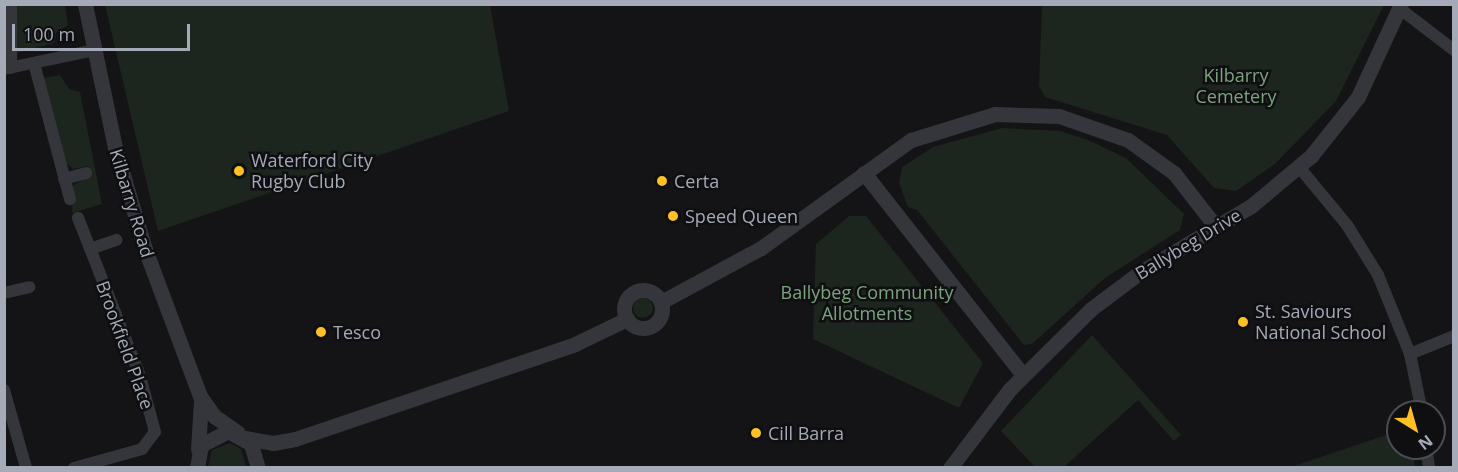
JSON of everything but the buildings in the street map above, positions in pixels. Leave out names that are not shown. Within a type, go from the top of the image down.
[{"type":"street","points":[[11,4],[8,68],[94,50]]},
{"type":"street","name":"Kilbarry Road","points":[[85,4],[133,210],[200,396],[204,421],[195,463]]},
{"type":"street","points":[[1400,6],[1454,50]]},
{"type":"street","name":"Ballybeg Drive","points":[[950,468],[1023,375],[1106,296],[1216,227],[1299,167],[1358,97],[1400,6]]},
{"type":"street","points":[[34,63],[70,199]]},
{"type":"street","points":[[661,302],[761,248],[911,140],[959,121],[1013,112],[1059,116],[1117,135],[1155,157],[1216,227]]},
{"type":"street","points":[[1299,167],[1365,252],[1410,354],[1420,400]]},
{"type":"street","points":[[864,172],[1023,375]]},
{"type":"street","points":[[64,179],[86,173]]},
{"type":"street","name":"Brookfield Place","points":[[74,468],[152,442],[155,432],[140,376],[78,218]]},
{"type":"street","points":[[90,249],[116,240]]},
{"type":"street","points":[[4,293],[29,286]]},
{"type":"street","points":[[195,463],[218,433],[273,443],[295,439],[575,344],[627,319],[649,327],[659,320],[661,302],[650,290],[633,292],[624,307],[627,319]]},
{"type":"street","points":[[1410,354],[1454,336]]},
{"type":"street","points":[[4,390],[26,468]]},
{"type":"street","name":"Kilbarry Road","points":[[200,396],[214,416],[242,436]]},
{"type":"street","points":[[242,436],[256,451],[258,468]]},
{"type":"street","points":[[258,468],[295,439]]},
{"type":"green space","name":"Kilbarry Cemetery","points":[[1042,4],[1384,5],[1336,101],[1275,164],[1236,191],[1214,188],[1167,135],[1045,97],[1039,86]]},
{"type":"green space","points":[[17,5],[65,5],[68,25],[56,33],[54,43],[17,53]]},
{"type":"green space","name":"Waterford City Rugby Club","points":[[105,5],[490,5],[509,111],[158,231]]},
{"type":"green space","points":[[60,75],[69,89],[80,92],[102,204],[72,213],[73,185],[91,176],[88,166],[73,169],[66,163],[43,78]]},
{"type":"green space","points":[[1002,128],[1060,131],[1088,140],[1126,158],[1184,214],[1180,230],[1105,278],[1032,344],[1024,345],[917,210],[908,207],[899,183],[902,167],[933,147]]},
{"type":"green space","name":"Ballybeg Community Allotments","points":[[849,216],[866,216],[983,363],[959,408],[813,339],[816,244]]},
{"type":"green space","points":[[643,298],[650,301],[653,308],[650,315],[643,318],[636,315],[633,308],[636,301]]},
{"type":"green space","points":[[1092,335],[1181,435],[1174,441],[1138,400],[1064,467],[1035,467],[1001,431]]},
{"type":"green space","points":[[1386,435],[1386,460],[1414,460],[1415,467],[1291,467]]},
{"type":"green space","points":[[230,443],[241,449],[246,467],[208,467],[212,450]]},
{"type":"place","name":"Waterford City Rugby Club","points":[[239,171]]},
{"type":"place","name":"Certa","points":[[662,181]]},
{"type":"place","name":"Speed Queen","points":[[673,216]]},
{"type":"place","name":"St. Saviours National School","points":[[1243,322]]},
{"type":"place","name":"Tesco","points":[[321,332]]},
{"type":"place","name":"Cill Barra","points":[[756,433]]}]
